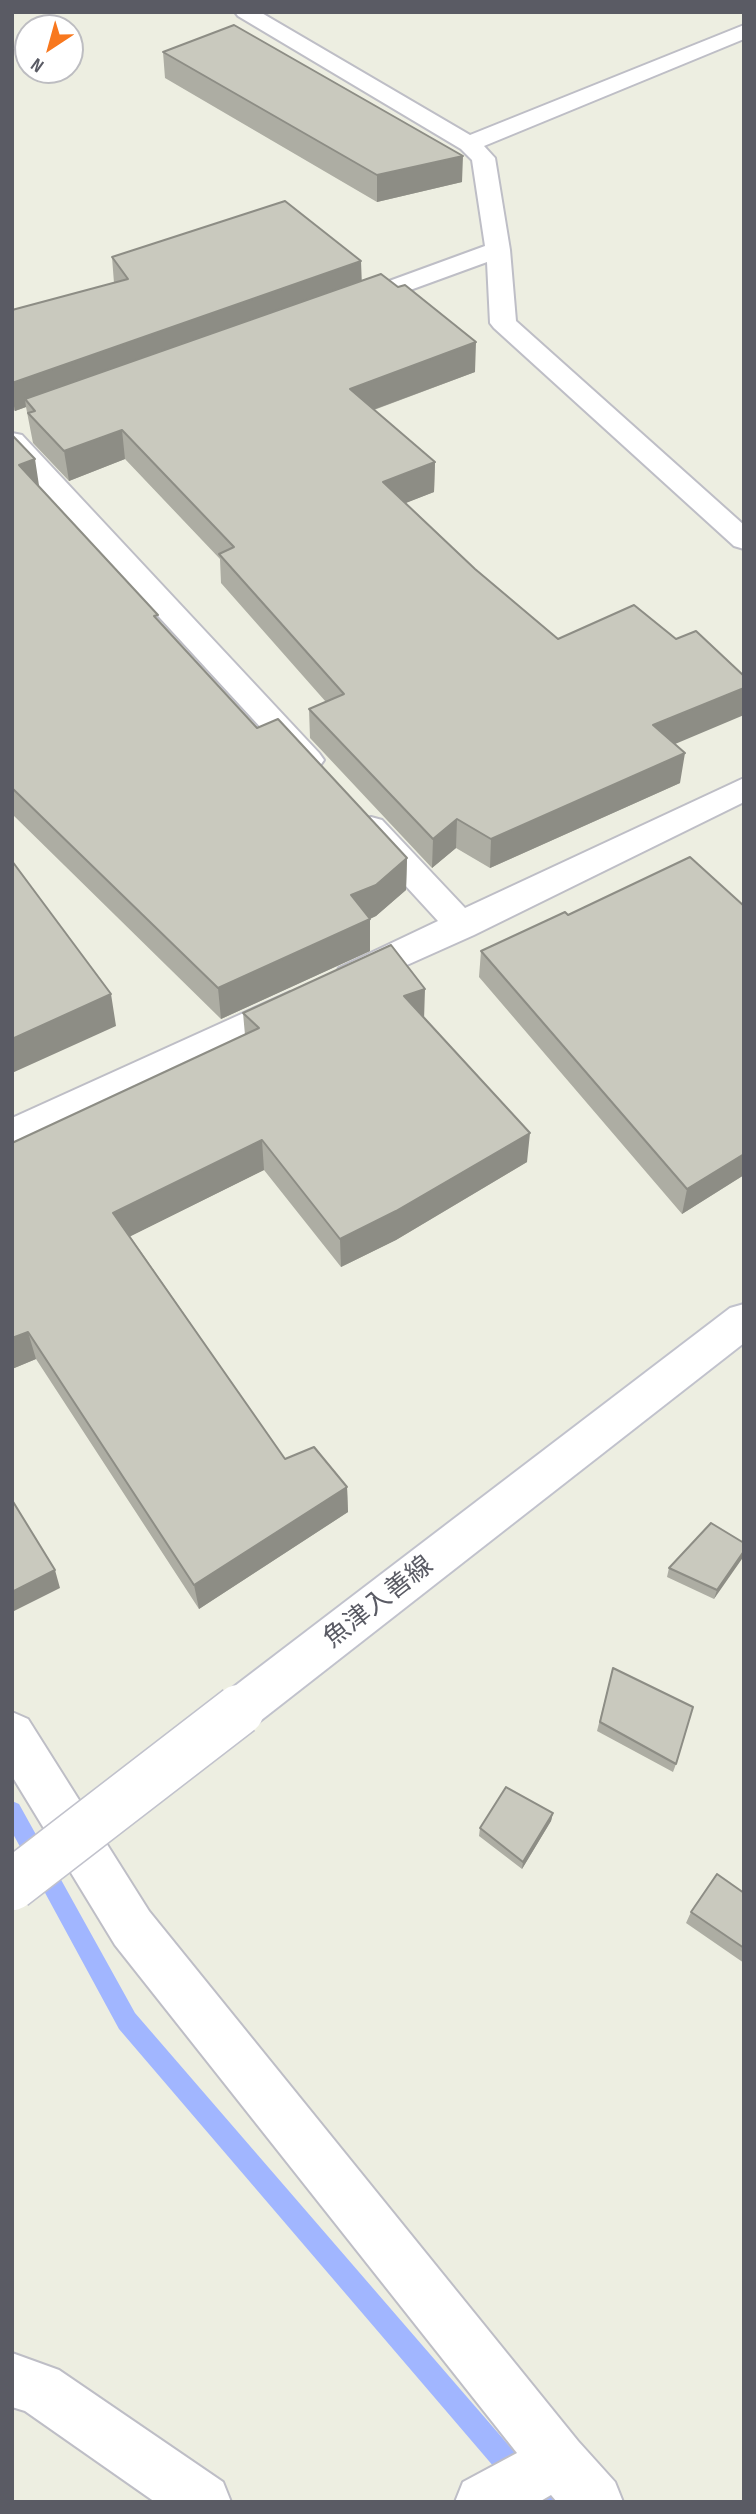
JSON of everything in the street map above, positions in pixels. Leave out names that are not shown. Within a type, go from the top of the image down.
[{"type":"street","points":[[245,12],[469,144],[483,158],[498,250],[503,323],[744,540]]},
{"type":"street","points":[[469,144],[744,31]]},
{"type":"street","points":[[327,311],[498,250]]},
{"type":"street","points":[[17,429],[340,795],[462,926]]},
{"type":"street","points":[[718,516],[744,503]]},
{"type":"street","points":[[12,1134],[462,926],[744,789]]},
{"type":"street","name":"魚津入善線","points":[[12,1885],[744,1320]]},
{"type":"street","points":[[12,1734],[132,1928],[558,2461],[595,2502]]},
{"type":"street","points":[[12,2380],[40,2389],[203,2502]]},
{"type":"street","points":[[483,2502],[558,2461]]},
{"type":"building","points":[[234,25],[463,156],[377,175],[163,52]]},
{"type":"building","points":[[285,201],[361,261],[12,383],[12,310],[128,279],[112,257]]},
{"type":"building","points":[[381,274],[398,287],[405,285],[476,342],[350,389],[435,462],[383,482],[475,569],[558,639],[634,605],[676,639],[696,631],[744,676],[744,688],[653,725],[685,753],[491,839],[457,819],[433,839],[309,709],[344,694],[219,554],[234,547],[122,430],[64,451],[28,413],[35,411],[25,399]]},
{"type":"building","points":[[12,435],[35,459],[19,465],[158,615],[154,616],[257,728],[278,719],[407,858],[376,885],[351,895],[370,919],[218,988],[12,788]]},
{"type":"building","points":[[690,857],[744,906],[744,1154],[687,1189],[481,951],[565,912],[568,915]]},
{"type":"building","points":[[12,861],[111,994],[12,1039]]},
{"type":"building","points":[[391,945],[425,989],[404,996],[530,1133],[396,1211],[340,1239],[262,1140],[113,1213],[285,1459],[314,1447],[347,1487],[194,1585],[28,1332],[12,1338],[12,1143],[259,1028],[243,1013]]},
{"type":"building","points":[[12,1500],[55,1570],[12,1592]]},
{"type":"building","points":[[711,1523],[744,1543],[744,1551],[717,1590],[669,1568]]},
{"type":"building","points":[[613,1668],[693,1707],[676,1764],[600,1722]]},
{"type":"building","points":[[506,1787],[553,1813],[523,1862],[480,1828]]},
{"type":"building","points":[[717,1874],[744,1893],[744,1948],[691,1912]]},
{"type":"waterway","points":[[12,1811],[127,2021],[541,2502]]}]
